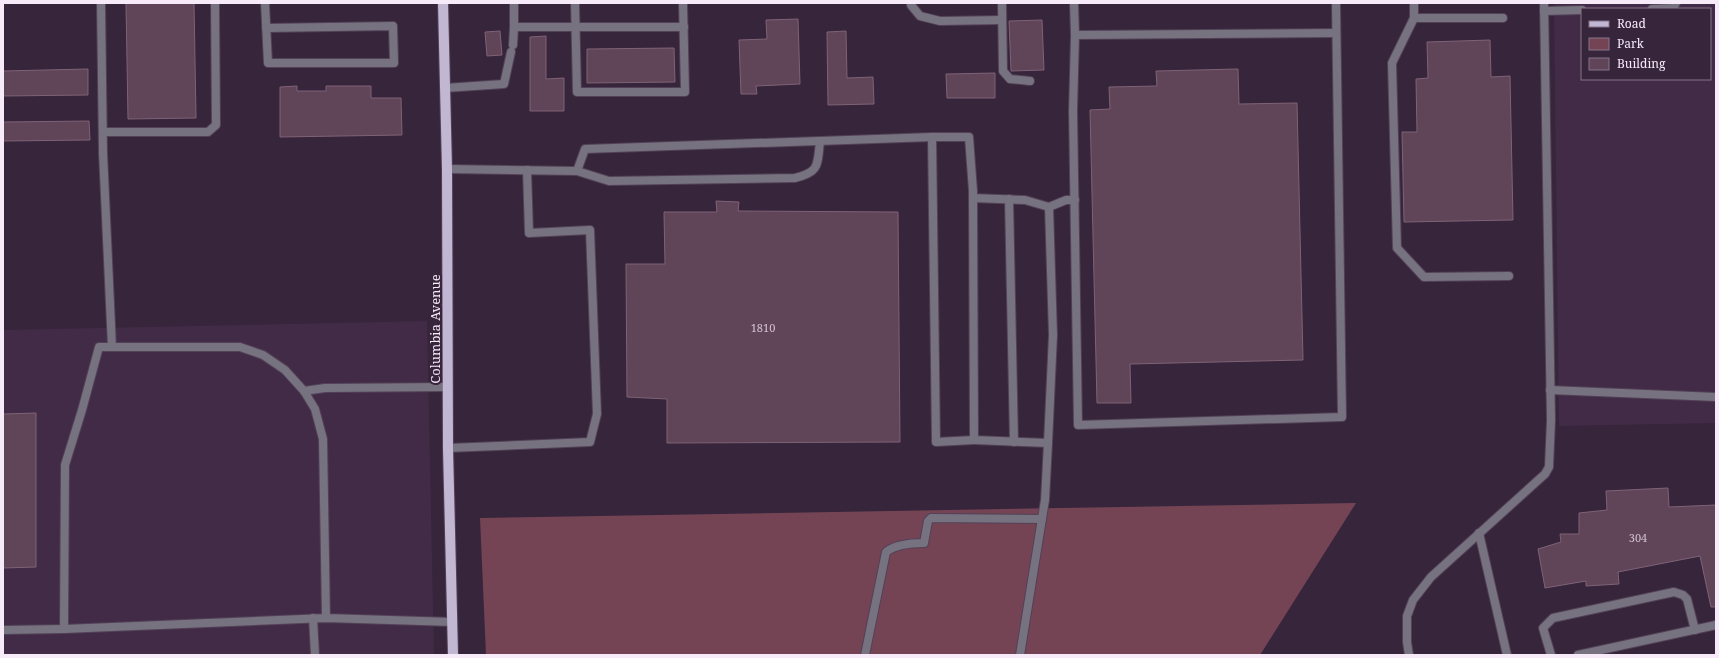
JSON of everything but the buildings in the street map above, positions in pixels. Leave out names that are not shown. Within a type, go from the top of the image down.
[{"type":"main road","name":"Columbia Avenue","points":[[443,3],[447,169],[448,448],[453,655]]},
{"type":"street","points":[[101,3],[103,132],[112,347]]},
{"type":"street","points":[[103,132],[208,132],[216,125],[215,3]]},
{"type":"street","points":[[265,3],[266,28],[268,63],[394,63],[393,26],[266,28]]},
{"type":"street","points":[[445,88],[504,84],[512,48],[514,3]]},
{"type":"street","points":[[574,3],[577,92],[685,92],[683,3]]},
{"type":"street","points":[[912,3],[911,5],[920,16],[940,21],[1002,20]]},
{"type":"street","points":[[1002,3],[1002,70],[1010,79],[1030,81]]},
{"type":"street","points":[[1074,3],[1075,35],[1073,111],[1078,425],[1342,417],[1336,3]]},
{"type":"street","points":[[1414,3],[1414,18],[1392,63],[1397,248],[1424,277],[1509,276]]},
{"type":"street","points":[[1409,655],[1407,642],[1407,616],[1413,600],[1431,577],[1545,474],[1549,467],[1550,390],[1544,7],[1581,10]]},
{"type":"street","points":[[1414,18],[1503,18]]},
{"type":"street","points":[[514,27],[684,27]]},
{"type":"street","points":[[1075,35],[1336,33]]},
{"type":"street","points":[[932,137],[936,442],[974,440],[1048,442]]},
{"type":"street","points":[[577,171],[585,149],[969,137],[973,198],[974,440]]},
{"type":"street","points":[[447,169],[577,171],[609,182],[795,178],[808,174],[816,166],[820,142]]},
{"type":"street","points":[[448,448],[590,442],[596,414],[590,230],[529,233],[527,170]]},
{"type":"street","points":[[973,198],[1025,200],[1049,207],[1066,200],[1075,200]]},
{"type":"street","points":[[1009,199],[1014,442]]},
{"type":"street","points":[[1020,655],[1046,500],[1053,335],[1049,207]]},
{"type":"street","points":[[64,629],[65,465],[82,410],[98,347],[240,346],[262,355],[285,370],[304,391],[316,409],[323,439],[326,618]]},
{"type":"street","points":[[304,391],[325,388],[448,387]]},
{"type":"street","points":[[1550,390],[1716,397]]},
{"type":"street","points":[[865,655],[886,552],[890,549],[912,543],[924,544],[928,521],[931,518],[1042,520]]},
{"type":"street","points":[[1479,534],[1507,655]]},
{"type":"street","points":[[1551,655],[1543,628],[1552,618],[1674,592],[1683,594],[1687,599],[1695,630]]},
{"type":"street","points":[[313,618],[315,655]]},
{"type":"street","points":[[3,630],[64,629],[313,618],[453,622]]},
{"type":"street","points":[[1578,655],[1716,625]]},
{"type":"shaded area","points":[[1554,3],[1716,3],[1716,423],[1559,426]]},
{"type":"shaded area","points":[[427,321],[434,655],[3,655],[3,330]]},
{"type":"green space","points":[[1356,503],[1260,655],[486,655],[480,518]]}]
